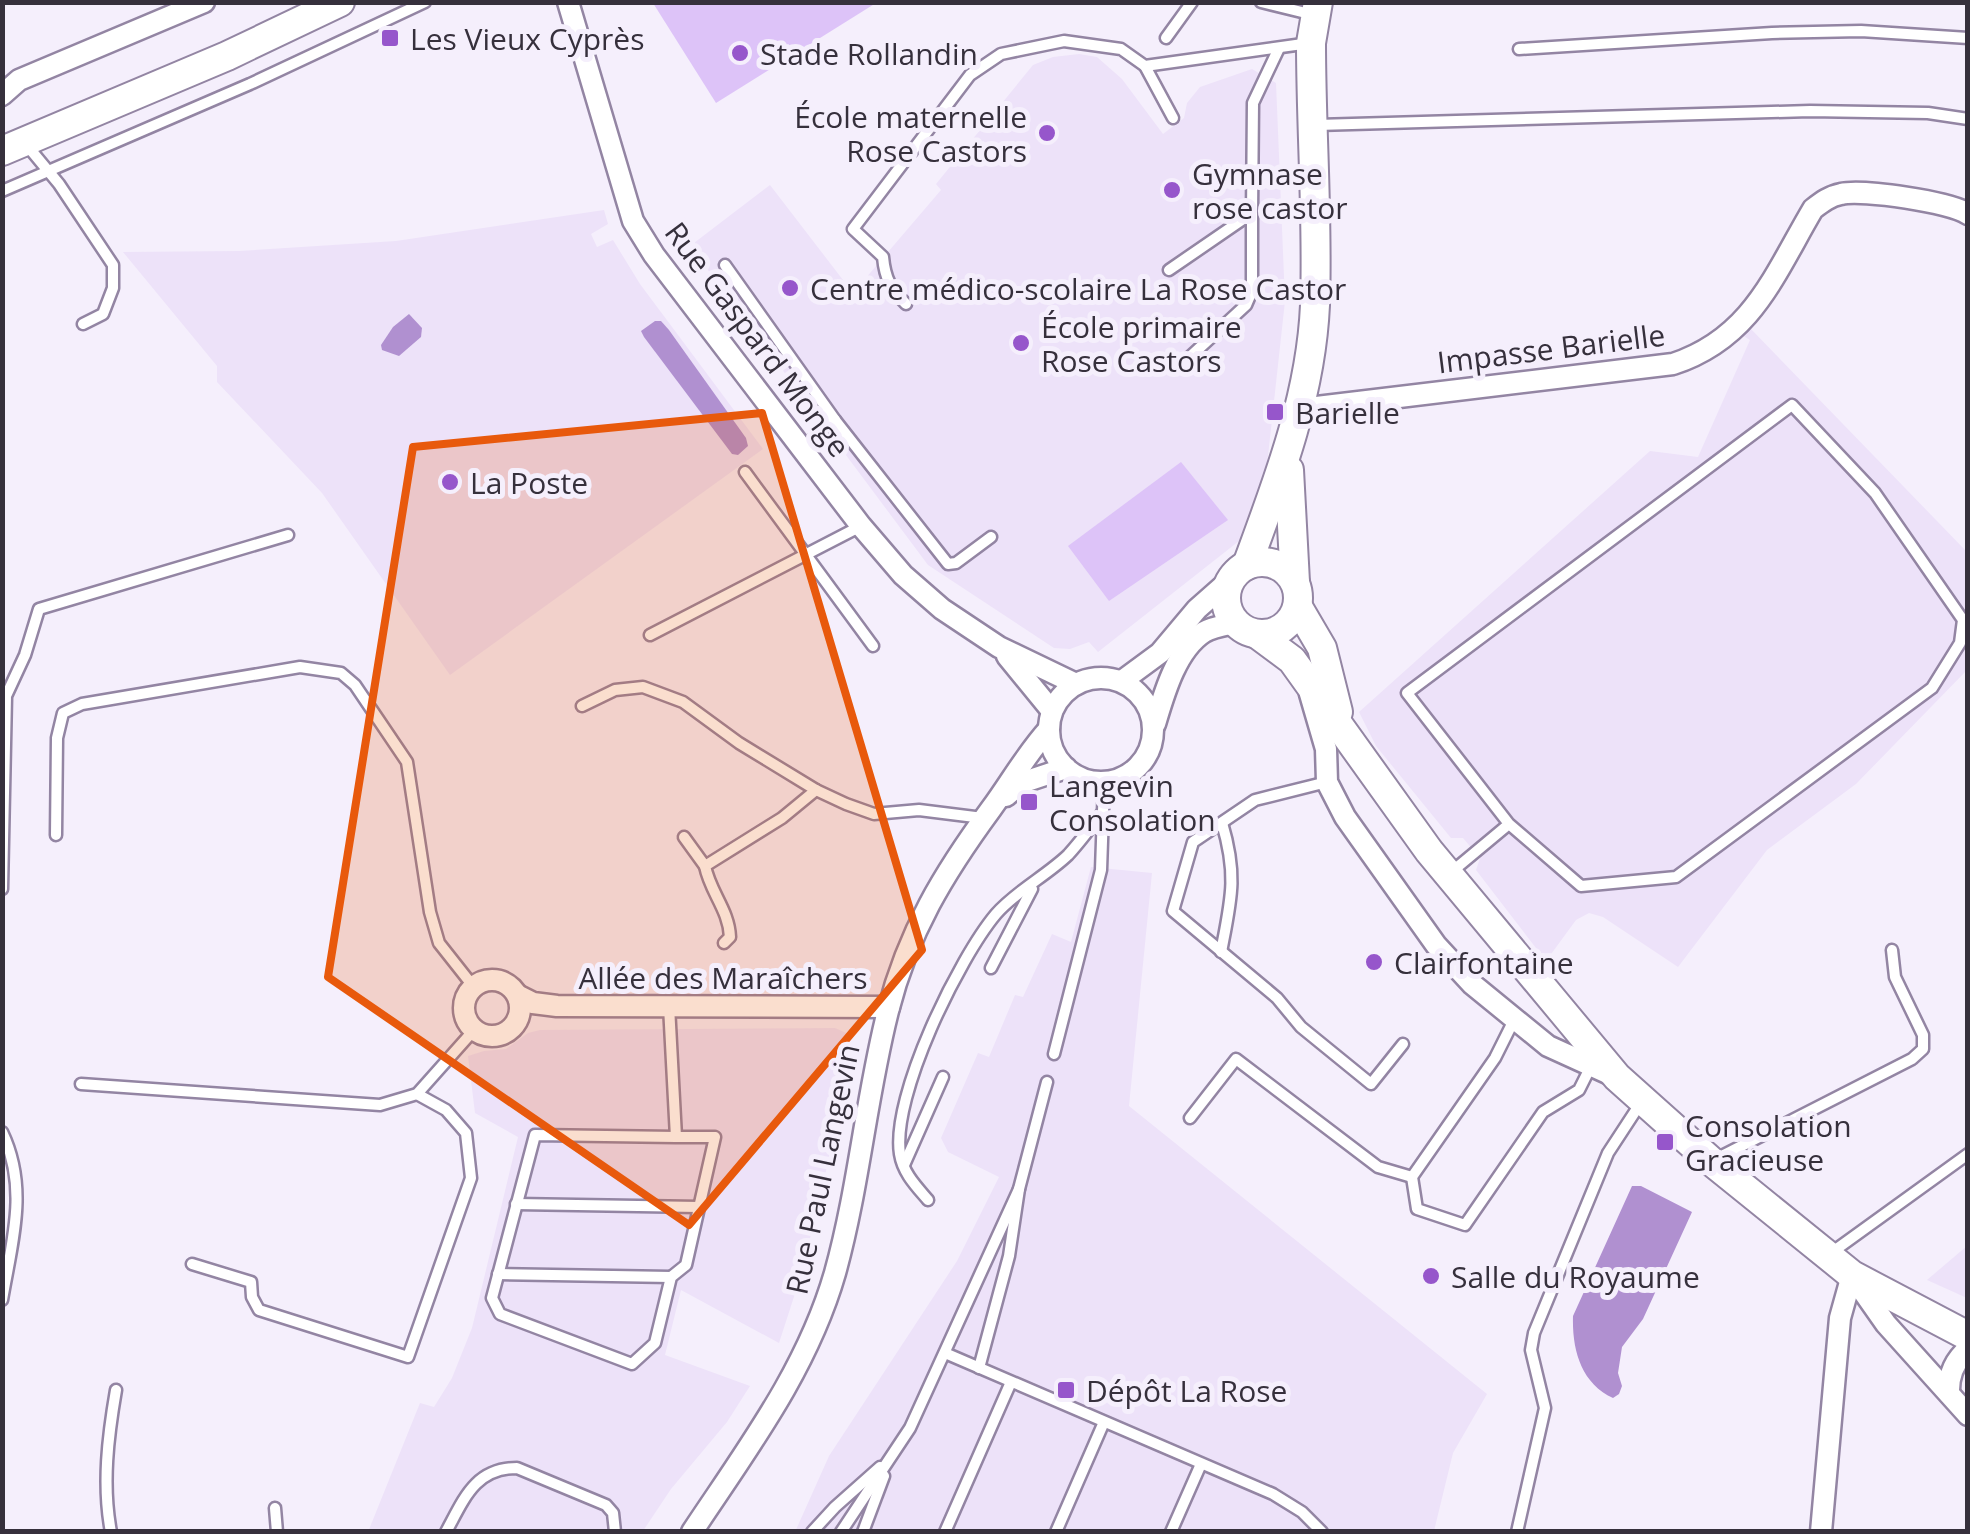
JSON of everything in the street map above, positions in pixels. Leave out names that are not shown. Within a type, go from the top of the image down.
[{"type":"street","points":[[2,95],[20,80],[204,2]]},
{"type":"street","points":[[9,145],[228,56],[340,2]]},
{"type":"street","name":"Rue Gaspard Monge","points":[[568,2],[634,222],[654,256],[860,526],[902,575],[942,609],[1000,647],[1076,684]]},
{"type":"street","points":[[1315,20],[1311,125],[1315,306],[1300,409],[1288,454],[1239,572],[1226,593],[1227,609],[1246,628],[1292,660],[1448,875],[1604,1072]]},
{"type":"street","name":"Impasse Barielle","points":[[1300,409],[1674,364],[1703,354],[1746,320],[1814,210],[1828,198],[1844,192],[1948,204],[1968,214]]},
{"type":"street","points":[[1154,726],[1148,705],[1134,688],[1122,681],[1091,678],[1062,696],[1050,720],[1056,757],[1080,778],[1104,783],[1130,774],[1144,761],[1152,745],[1154,726],[1180,661],[1192,644],[1206,631],[1246,628],[1274,633],[1290,622],[1296,594],[1288,454]]},
{"type":"street","points":[[1122,681],[1160,653],[1197,609],[1239,572],[1265,562],[1282,568],[1322,648],[1343,733]]},
{"type":"street","name":"Rue Gaspard Monge","points":[[1000,647],[1050,720]]},
{"type":"street","points":[[1305,678],[1326,748],[1327,782],[1345,816],[1436,945],[1472,984],[1548,1046],[1604,1072],[1642,1100],[1852,1276],[1968,1336]]},
{"type":"street","name":"Rue Paul Langevin","points":[[692,1532],[765,1426],[818,1321],[836,1270],[889,1007],[934,890],[1050,720]]},
{"type":"street","name":"Rue Paul Langevin","points":[[986,814],[1021,783],[1066,768]]},
{"type":"street","points":[[495,979],[510,985],[519,996],[517,1022],[498,1036],[487,1036],[467,1022],[466,996],[473,986],[495,979]]},
{"type":"street","name":"Allée des Maraîchers","points":[[519,996],[557,1006],[889,1007]]},
{"type":"street","name":"Allée des Maraîchers","points":[[517,1022],[533,1012],[557,1006]]},
{"type":"street","points":[[1852,1276],[1876,1280],[1968,1319]]},
{"type":"street","points":[[1852,1276],[1886,1324],[1960,1400]]},
{"type":"street","points":[[1821,1532],[1840,1318],[1852,1276]]},
{"type":"street","points":[[1960,1400],[1949,1379],[1954,1365],[1968,1349]]},
{"type":"lane","points":[[2,191],[250,84],[425,2]]},
{"type":"lane","points":[[1166,38],[1192,2]]},
{"type":"lane","points":[[1260,2],[1315,20]]},
{"type":"lane","points":[[1180,366],[1246,305],[1252,291],[1253,103],[1279,48],[1315,20]]},
{"type":"lane","points":[[1519,49],[1862,31],[1968,38]]},
{"type":"lane","points":[[906,304],[890,288],[883,257],[853,229],[970,75],[1000,54],[1064,40],[1121,49],[1145,66],[1173,118]]},
{"type":"lane","points":[[1145,66],[1279,48]]},
{"type":"lane","points":[[1311,125],[1810,111],[1928,113],[1968,119]]},
{"type":"lane","points":[[9,145],[49,172],[113,265],[113,288],[103,314],[83,324]]},
{"type":"lane","points":[[1169,270],[1252,213]]},
{"type":"lane","points":[[725,265],[836,420],[948,564],[956,564],[992,537]]},
{"type":"lane","points":[[1792,405],[1875,493],[1963,620],[1960,643],[1932,688],[1676,877],[1581,886],[1509,824],[1407,693],[1792,405]]},
{"type":"lane","points":[[802,448],[836,420]]},
{"type":"lane","points":[[745,472],[873,646]]},
{"type":"lane","points":[[650,634],[860,526]]},
{"type":"lane","points":[[2,889],[6,696],[25,656],[39,610],[288,534]]},
{"type":"lane","points":[[56,835],[57,738],[64,713],[82,704],[300,667],[341,673],[355,685],[407,762],[430,912],[439,943],[473,986]]},
{"type":"lane","points":[[582,706],[615,690],[642,687],[683,702],[739,744],[816,790],[874,814],[919,810],[986,814]]},
{"type":"lane","points":[[1327,782],[1255,800],[1194,842],[1173,911],[1278,998],[1302,1026],[1372,1084],[1404,1044]]},
{"type":"lane","points":[[1054,1054],[1101,870],[1104,783]]},
{"type":"lane","points":[[705,866],[782,818],[816,790]]},
{"type":"lane","points":[[928,1200],[909,1178],[900,1154],[916,1059],[968,954],[998,912],[1068,855],[1102,812]]},
{"type":"lane","points":[[1222,823],[1231,853],[1234,888],[1222,952]]},
{"type":"lane","points":[[1448,875],[1509,824]]},
{"type":"lane","points":[[684,837],[705,866],[729,920],[730,937],[724,943]]},
{"type":"lane","points":[[991,968],[1038,878]]},
{"type":"lane","points":[[1711,1161],[1912,1060],[1923,1049],[1923,1035],[1896,977],[1892,950]]},
{"type":"lane","points":[[670,1006],[676,1137]]},
{"type":"lane","points":[[1515,1019],[1494,1058],[1412,1177],[1417,1209],[1465,1225],[1543,1112],[1604,1072]]},
{"type":"lane","points":[[81,1084],[380,1105],[417,1094],[474,1030]]},
{"type":"lane","points":[[1190,1118],[1236,1059],[1378,1168],[1412,1177]]},
{"type":"lane","points":[[904,1164],[944,1078]]},
{"type":"lane","points":[[978,1368],[1009,1256],[1019,1189],[1047,1082]]},
{"type":"lane","points":[[192,1264],[251,1282],[252,1297],[259,1310],[408,1357],[471,1178],[466,1133],[446,1110],[417,1094]]},
{"type":"lane","points":[[1517,1532],[1545,1408],[1532,1350],[1534,1333],[1608,1153],[1642,1100]]},
{"type":"lane","points":[[2,1132],[15,1159],[18,1208],[2,1300]]},
{"type":"lane","points":[[535,1135],[676,1137],[715,1137],[686,1265],[672,1277],[655,1342],[632,1364],[500,1314],[492,1298],[535,1135]]},
{"type":"lane","points":[[1827,1255],[1968,1154]]},
{"type":"lane","points":[[841,1532],[910,1428],[1019,1189]]},
{"type":"lane","points":[[516,1204],[699,1207]]},
{"type":"lane","points":[[498,1274],[672,1277]]},
{"type":"lane","points":[[945,1353],[1273,1494],[1302,1512],[1322,1532]]},
{"type":"lane","points":[[945,1532],[1011,1382]]},
{"type":"lane","points":[[112,1532],[108,1438],[116,1390]]},
{"type":"lane","points":[[1056,1532],[1104,1422]]},
{"type":"lane","points":[[812,1532],[892,1456]]},
{"type":"lane","points":[[863,1532],[892,1456]]},
{"type":"lane","points":[[1171,1532],[1200,1464]]},
{"type":"lane","points":[[446,1532],[474,1482],[490,1472],[517,1468],[606,1505],[614,1513],[614,1532]]},
{"type":"lane","points":[[275,1508],[277,1532]]},
{"type":"highlighted area","points":[[762,413],[922,950],[689,1225],[328,977],[413,447]]},
{"type":"shaded area","name":"Stade Rollandin","points":[[653,3],[876,3],[716,103]]},
{"type":"shaded area","name":"École primaire Rose Castors","points":[[1053,57],[1097,57],[1122,79],[1163,134],[1184,118],[1187,103],[1200,87],[1252,69],[1276,83],[1285,301],[1267,465],[1256,511],[1239,541],[1098,652],[1089,642],[1070,649],[1054,648],[928,565],[690,246],[770,185],[853,293],[941,190],[936,184],[1033,65]]},
{"type":"shaded area","points":[[604,210],[608,224],[591,234],[597,247],[613,240],[640,284],[763,449],[450,675],[322,493],[217,382],[217,366],[123,252],[239,251],[396,241]]},
{"type":"shaded area","points":[[409,314],[422,328],[421,337],[399,356],[382,350],[381,345],[393,327]]},
{"type":"shaded area","points":[[661,321],[669,330],[746,438],[748,446],[738,455],[732,454],[644,337],[641,331]]},
{"type":"shaded area","points":[[1750,328],[1967,552],[1967,670],[1856,784],[1767,850],[1678,967],[1603,917],[1589,913],[1576,920],[1546,961],[1476,870],[1480,858],[1463,838],[1451,838],[1376,746],[1359,712],[1650,451],[1698,457],[1750,340],[1742,335]]},
{"type":"shaded area","points":[[1181,462],[1228,520],[1109,601],[1068,546]]},
{"type":"shaded area","points":[[1091,867],[1152,873],[1129,1106],[1487,1394],[1453,1453],[1434,1531],[795,1532],[829,1456],[957,1261],[999,1177],[948,1152],[941,1138],[978,1053],[989,1057],[1015,995],[1023,997],[1052,934],[1071,942]]},
{"type":"shaded area","points":[[835,1028],[851,1035],[831,1150],[802,1272],[779,1343],[681,1290],[665,1355],[750,1386],[643,1531],[368,1532],[420,1403],[434,1407],[452,1378],[472,1328],[518,1137],[475,1113],[468,1056],[506,1049],[528,1033],[540,1030]]},
{"type":"shaded area","points":[[1632,1186],[1641,1186],[1692,1212],[1643,1319],[1622,1347],[1618,1373],[1622,1386],[1613,1398],[1593,1384],[1581,1364],[1574,1341],[1573,1316]]},
{"type":"shaded area","points":[[1967,1246],[1967,1298],[1927,1280]]},
{"type":"place","name":"Les Vieux Cyprès","points":[[390,38]]},
{"type":"place","name":"Stade Rollandin","points":[[740,53]]},
{"type":"place","name":"École maternelle Rose Castors","points":[[1047,133]]},
{"type":"place","name":"Gymnase rose castor","points":[[1172,190]]},
{"type":"place","name":"Centre médico-scolaire La Rose Castor","points":[[790,288]]},
{"type":"place","name":"École primaire Rose Castors","points":[[1021,343]]},
{"type":"place","name":"Barielle","points":[[1275,412]]},
{"type":"place","name":"La Poste","points":[[450,482]]},
{"type":"place","name":"Langevin Consolation","points":[[1029,802]]},
{"type":"place","name":"Clairfontaine","points":[[1374,962]]},
{"type":"place","name":"Consolation Gracieuse","points":[[1665,1142]]},
{"type":"place","name":"Salle du Royaume","points":[[1431,1276]]},
{"type":"place","name":"Dépôt La Rose","points":[[1066,1390]]}]
